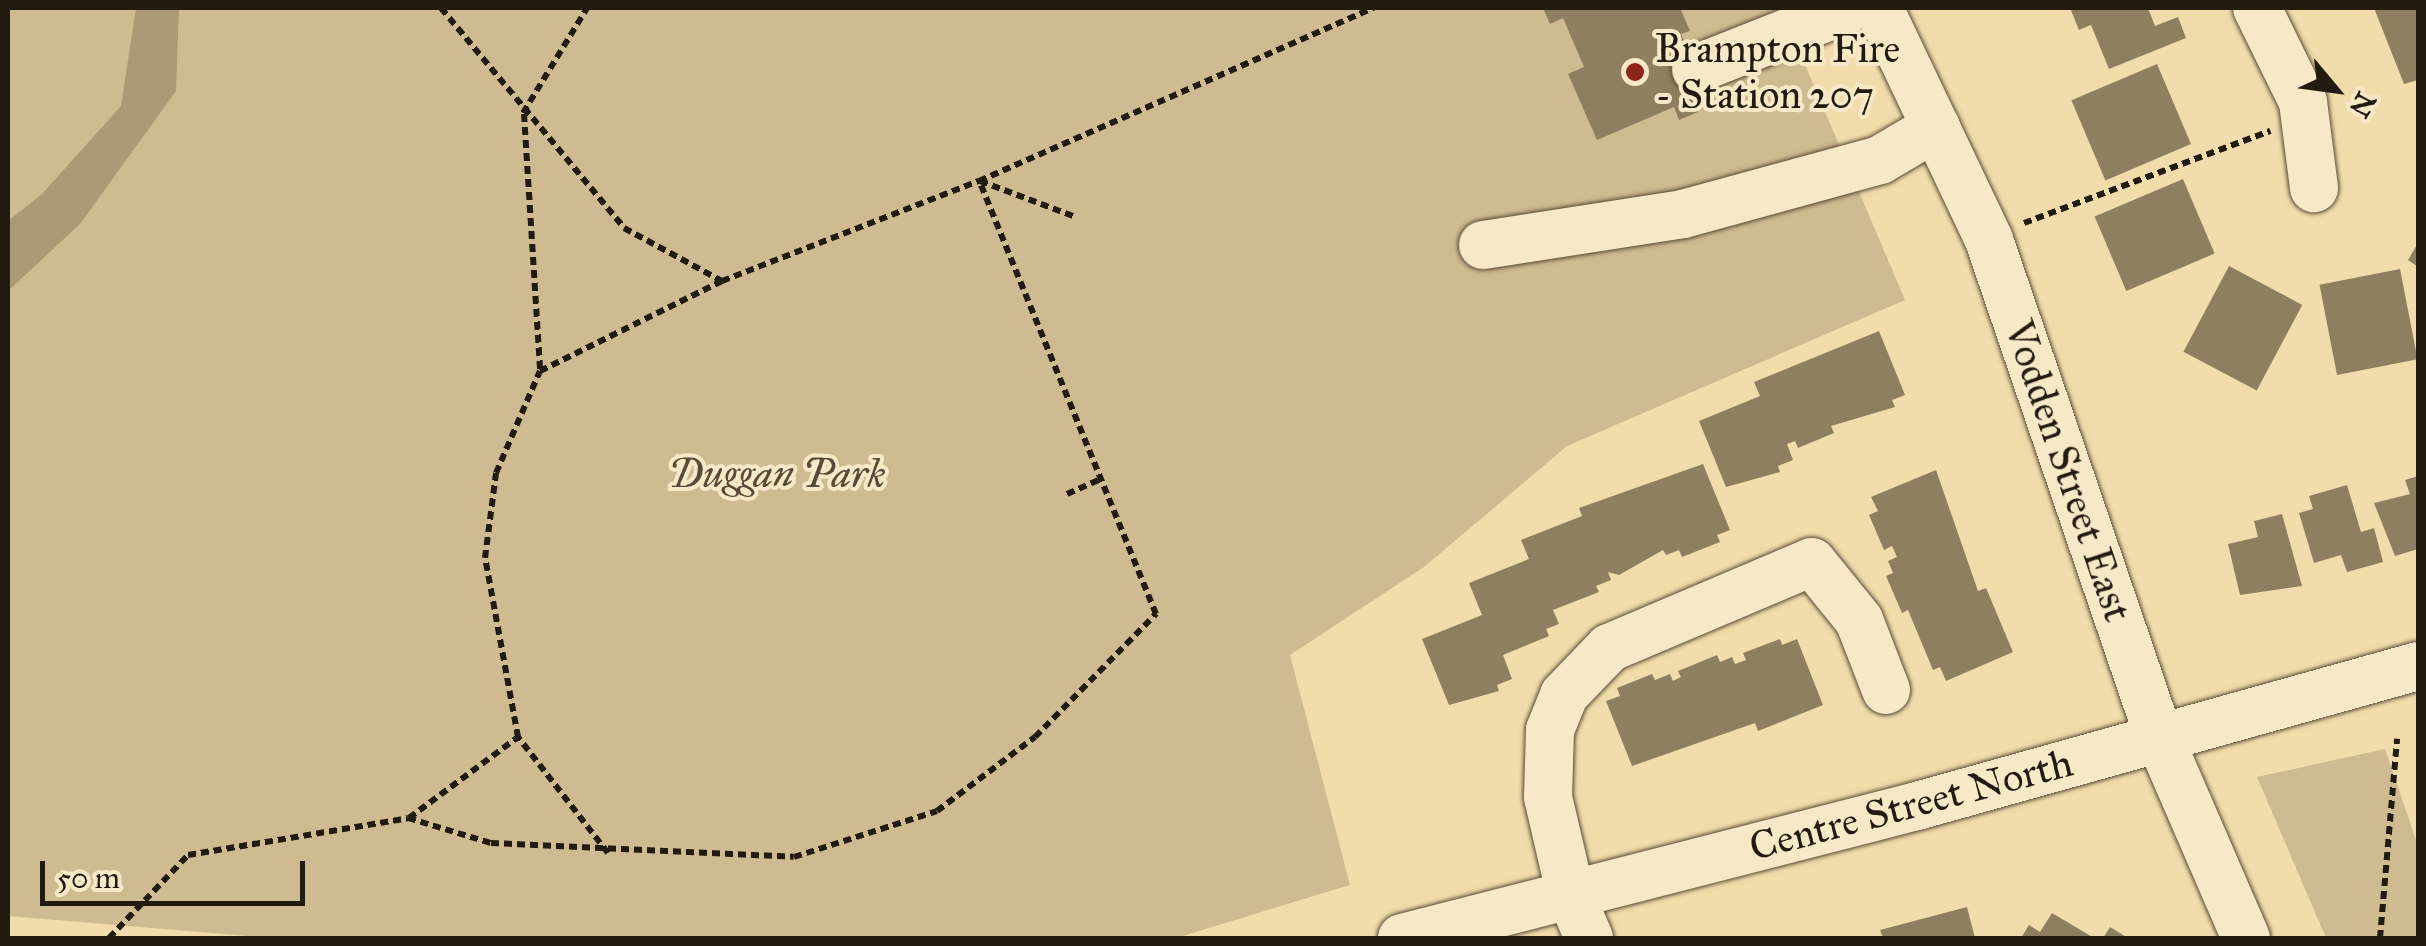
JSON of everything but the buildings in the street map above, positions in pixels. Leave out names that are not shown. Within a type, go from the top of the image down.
[{"type":"street","points":[[1696,70],[1850,8]]},
{"type":"street","name":"Vodden Street East","points":[[1878,8],[1989,240],[2159,736],[2246,938]]},
{"type":"street","points":[[2257,8],[2303,102],[2314,188]]},
{"type":"street","points":[[1483,245],[1684,214],[1880,160],[1936,127]]},
{"type":"street","points":[[1580,917],[1548,797],[1550,730],[1564,696],[1609,648],[1812,562],[1858,620],[1886,690]]},
{"type":"street","name":"Centre Street North","points":[[1402,938],[1580,917],[2159,736],[2418,666]]},
{"type":"path","points":[[442,8],[524,113],[624,228],[722,281]]},
{"type":"path","points":[[587,8],[524,113],[540,370],[496,473],[484,558],[518,737],[608,853]]},
{"type":"path","points":[[540,370],[722,281],[979,181],[1374,8]]},
{"type":"path","points":[[1989,240],[2304,118]]},
{"type":"path","points":[[979,181],[1076,217]]},
{"type":"path","points":[[109,938],[188,855],[408,818],[491,843],[608,853],[794,857],[937,812],[1036,737],[1156,614],[979,181]]},
{"type":"path","points":[[1067,494],[1101,479]]},
{"type":"path","points":[[408,818],[518,737]]},
{"type":"path","points":[[2380,938],[2397,739]]},
{"type":"green space","name":"Duggan Park","points":[[8,8],[1781,8],[1905,300],[1567,446],[1424,567],[1290,655],[1350,885],[1176,938],[270,938],[8,916]]},
{"type":"green space","points":[[2385,749],[2418,846],[2418,938],[2326,938],[2257,777]]},
{"type":"shaded area","points":[[136,8],[179,8],[176,91],[80,224],[8,291],[8,221],[42,194],[121,106]]},
{"type":"place","name":"Brampton Fire - Station 207","points":[[1635,72]]}]
